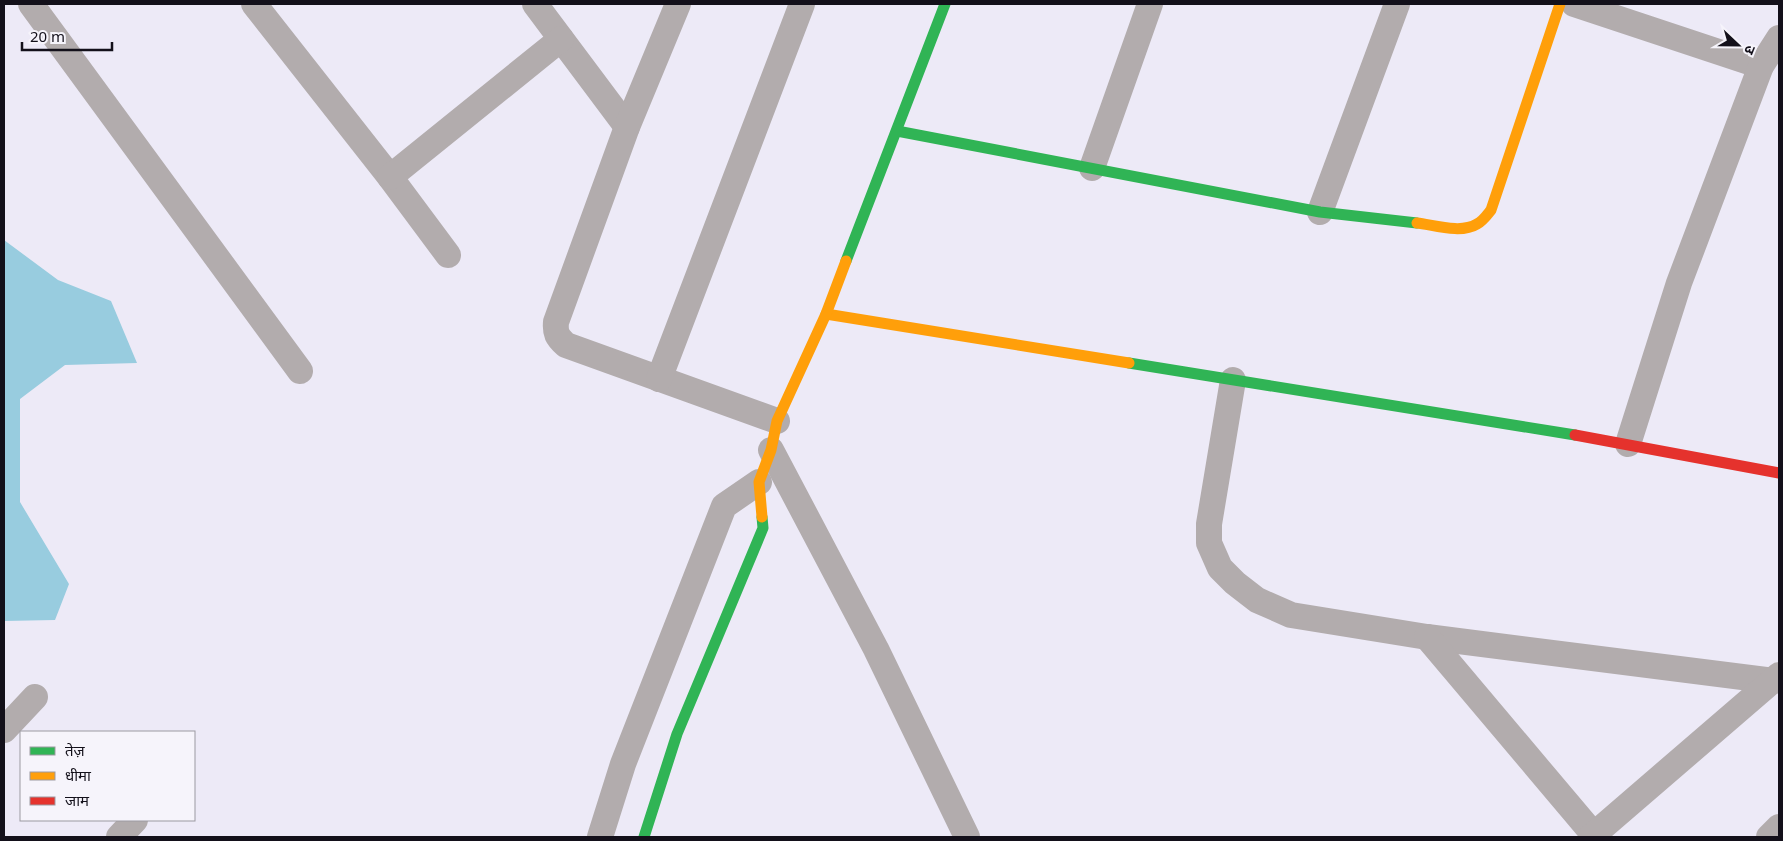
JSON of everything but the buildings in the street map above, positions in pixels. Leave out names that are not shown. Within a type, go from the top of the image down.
[{"type":"street","points":[[31,4],[300,372]]},
{"type":"street","points":[[254,4],[448,254]]},
{"type":"street","points":[[535,4],[627,127]]},
{"type":"street","points":[[678,4],[627,127],[556,322],[555,330],[558,338],[566,345],[778,421]]},
{"type":"street","points":[[659,379],[802,4]]},
{"type":"street","points":[[644,837],[677,734],[763,528],[759,482],[771,450],[778,421],[826,314],[945,4]]},
{"type":"street","points":[[1092,168],[1150,4]]},
{"type":"street","points":[[1320,212],[1397,4]]},
{"type":"street","points":[[897,131],[1320,212],[1456,228],[1471,228],[1480,223],[1491,210],[1560,4]]},
{"type":"street","points":[[1574,4],[1760,66]]},
{"type":"street","points":[[1628,444],[1679,283],[1760,66],[1779,38]]},
{"type":"street","points":[[390,177],[561,39]]},
{"type":"street","points":[[826,314],[1628,444],[1779,474]]},
{"type":"street","points":[[1233,380],[1209,524],[1208,543],[1220,568],[1256,600],[1291,615],[1427,637],[1776,678]]},
{"type":"street","points":[[771,450],[876,649],[967,837]]},
{"type":"street","points":[[600,837],[623,764],[724,506],[759,482]]},
{"type":"street","points":[[1427,637],[1592,836],[1776,678]]},
{"type":"street","points":[[4,730],[35,697]]},
{"type":"street","points":[[119,837],[133,821]]},
{"type":"street","points":[[1769,837],[1779,827]]},
{"type":"water","points":[[4,240],[58,280],[111,301],[137,363],[65,365],[20,399],[20,502],[69,584],[55,620],[4,621]]},
{"type":"traffic: fast","points":[[846,261],[945,4]]},
{"type":"traffic: fast","points":[[897,131],[1320,212],[1417,223]]},
{"type":"traffic: fast","points":[[1129,363],[1575,435]]},
{"type":"traffic: fast","points":[[644,837],[677,734],[763,528],[762,517]]},
{"type":"traffic: slow","points":[[1417,223],[1455,229],[1471,227],[1485,218],[1491,210],[1560,4]]},
{"type":"traffic: slow","points":[[762,517],[759,482],[771,450],[777,421],[826,314],[846,261]]},
{"type":"traffic: slow","points":[[826,314],[1129,363]]},
{"type":"traffic: jam","points":[[1575,435],[1779,473]]}]
